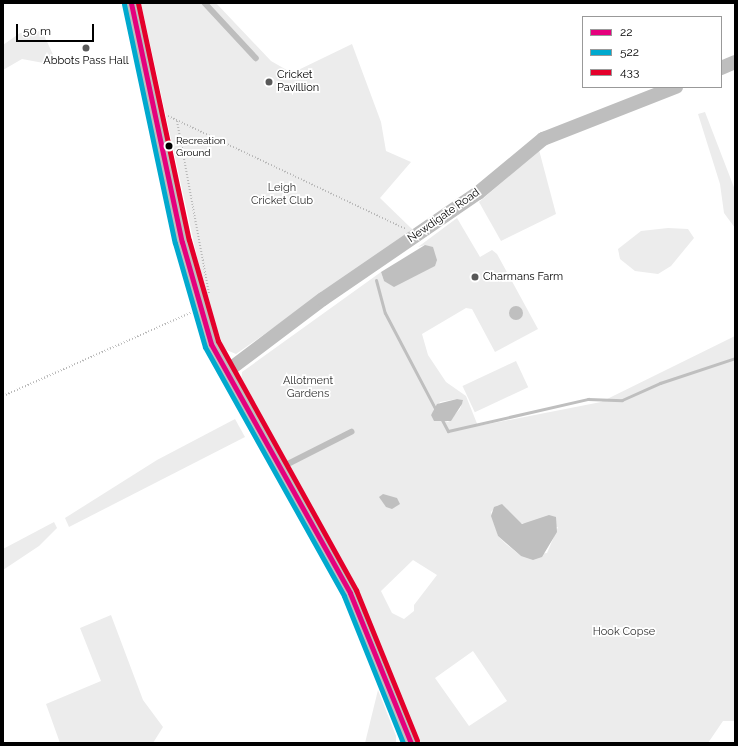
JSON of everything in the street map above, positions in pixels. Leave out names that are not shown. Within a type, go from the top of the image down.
[{"type":"street","points":[[131,3],[199,310],[226,372],[350,593],[411,743]]},
{"type":"street","points":[[722,68],[735,62]]},
{"type":"street","name":"Newdigate Road","points":[[226,372],[478,193],[543,139],[673,88]]},
{"type":"lane","points":[[205,3],[256,58]]},
{"type":"lane","points":[[280,468],[351,432]]},
{"type":"path","points":[[157,116],[176,120],[408,229],[414,238]]},
{"type":"path","points":[[176,120],[211,293],[208,294]]},
{"type":"path","points":[[3,396],[199,310]]},
{"type":"green space","name":"Leigh Cricket Club","points":[[141,3],[216,3],[271,61],[292,73],[352,44],[381,122],[386,151],[411,162],[380,198],[413,230],[236,354],[224,349],[205,293]]},
{"type":"green space","points":[[42,31],[56,61],[49,64],[22,59],[3,70],[3,45],[20,33]]},
{"type":"green space","points":[[705,112],[735,190],[735,228],[724,213],[720,184],[698,114]]},
{"type":"green space","points":[[539,150],[556,214],[501,241],[479,202]]},
{"type":"green space","name":"Hook Copse","points":[[457,218],[480,257],[492,250],[497,254],[538,329],[495,352],[472,309],[466,308],[422,334],[428,355],[446,382],[466,396],[478,426],[601,402],[735,336],[735,721],[723,721],[708,743],[417,743],[383,654],[340,559],[241,381],[242,372],[381,272],[384,281],[425,245],[418,247]],"holes":[[[457,399],[463,400],[460,409],[448,422],[431,415],[440,402]],[[498,505],[517,523],[558,527],[547,553],[521,556],[498,536],[491,512]],[[413,560],[437,575],[414,605],[414,611],[404,619],[392,613],[381,591]],[[473,651],[507,701],[469,726],[435,678]]]},
{"type":"green space","points":[[668,228],[688,229],[694,238],[671,266],[658,274],[635,271],[620,259],[618,249],[641,231]]},
{"type":"green space","points":[[516,361],[528,387],[475,412],[463,386]]},
{"type":"green space","points":[[235,419],[245,437],[69,527],[65,518],[157,460]]},
{"type":"green space","points":[[54,522],[57,528],[39,546],[3,570],[3,549]]},
{"type":"green space","points":[[111,615],[143,700],[163,727],[153,743],[60,743],[46,704],[101,681],[80,628]]},
{"type":"green space","points":[[378,690],[396,736],[396,743],[365,743]]},
{"type":"shaded area","points":[[425,245],[433,247],[437,260],[435,266],[394,287],[384,281],[381,272]]},
{"type":"shaded area","points":[[516,306],[521,308],[523,313],[521,318],[516,320],[511,318],[509,313],[511,308]]},
{"type":"shaded area","points":[[457,399],[463,400],[462,404],[451,421],[434,421],[431,415],[437,404]]},
{"type":"shaded area","points":[[383,494],[397,498],[400,504],[392,509],[386,507],[379,497]]},
{"type":"shaded area","points":[[502,504],[522,524],[549,515],[556,517],[557,532],[542,557],[533,560],[521,556],[498,536],[491,516],[494,507]]},
{"type":"waterway","points":[[376,280],[385,313],[436,410]]},
{"type":"waterway","points":[[441,418],[448,431],[588,399],[622,400],[660,383],[735,358]]},
{"type":"transit line","name":"22","points":[[131,3],[182,242],[211,344],[350,593],[411,743]]},
{"type":"transit line","name":"433","points":[[138,3],[189,240],[218,341],[356,590],[417,740]]},
{"type":"transit line","name":"522","points":[[124,4],[175,243],[205,347],[344,596],[403,743]]},
{"type":"place","name":"Abbots Pass Hall","points":[[86,48]]},
{"type":"place","name":"Cricket Pavillion","points":[[269,82]]},
{"type":"place","name":"Recreation Ground","points":[[169,146]]},
{"type":"place","name":"Charmans Farm","points":[[475,277]]},
{"type":"park label","name":"Allotment Gardens","points":[[308,388]]}]
